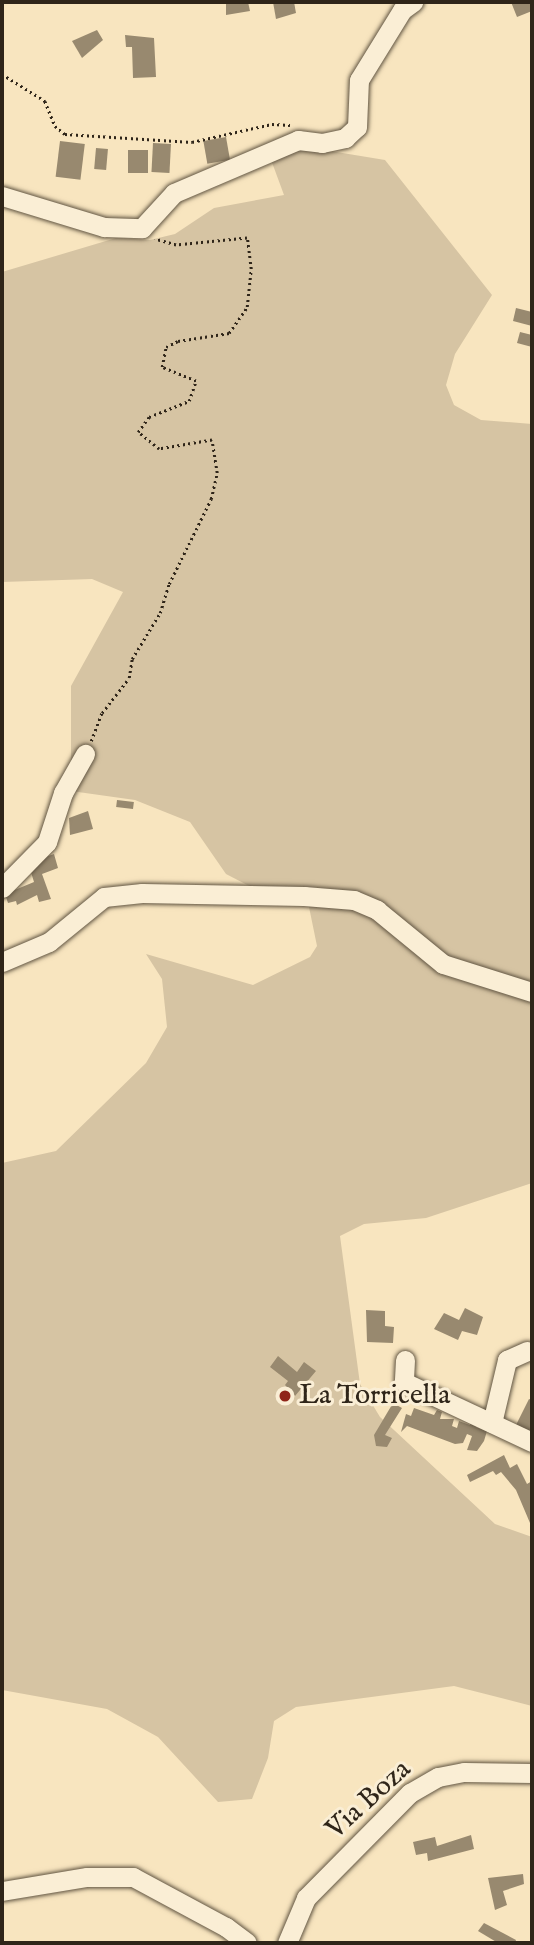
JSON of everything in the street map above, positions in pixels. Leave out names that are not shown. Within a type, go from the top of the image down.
[{"type":"street","points":[[2,196],[104,227],[142,228],[174,194],[298,140],[323,143],[345,138],[357,127],[359,80],[403,4]]},
{"type":"street","points":[[2,888],[47,842],[63,793],[85,754]]},
{"type":"street","points":[[2,962],[49,942],[104,897],[142,893],[304,896],[354,900],[377,910],[443,964],[532,992]]},
{"type":"street","points":[[492,1423],[507,1360],[527,1351]]},
{"type":"street","points":[[405,1360],[404,1382],[532,1442]]},
{"type":"street","name":"Via Boza","points":[[287,1943],[306,1898],[410,1793],[438,1777],[464,1772],[532,1773]]},
{"type":"street","points":[[2,1891],[87,1877],[133,1877],[226,1927],[247,1943]]},
{"type":"path","points":[[2,74],[45,101],[55,126],[65,134],[192,142],[288,122],[298,140]]},
{"type":"path","points":[[85,754],[102,713],[129,678],[132,659],[160,613],[169,584],[211,499],[218,473],[212,440],[159,449],[138,432],[149,417],[189,401],[196,381],[162,367],[166,347],[178,341],[229,333],[247,306],[247,238],[160,244],[142,228]]},
{"type":"shaded area","points":[[300,146],[385,160],[492,295],[455,354],[446,385],[454,405],[481,420],[532,424],[532,1183],[426,1218],[364,1224],[340,1236],[360,1384],[380,1417],[495,1524],[532,1537],[532,1706],[454,1686],[296,1707],[274,1721],[268,1758],[252,1799],[218,1802],[158,1737],[107,1709],[2,1690],[2,1163],[56,1151],[146,1063],[167,1027],[162,979],[146,954],[253,985],[310,957],[317,946],[309,907],[287,896],[261,892],[226,874],[190,822],[135,800],[71,791],[71,686],[123,592],[92,579],[2,582],[2,272],[116,238],[150,240],[175,234],[214,208],[284,195],[270,157]]},
{"type":"building","points":[[226,2],[248,2],[250,11],[226,15]]},
{"type":"building","points":[[273,2],[294,2],[296,13],[276,19]]},
{"type":"building","points":[[511,2],[532,2],[532,11],[517,17]]},
{"type":"building","points":[[97,30],[103,40],[82,58],[72,41]]},
{"type":"building","points":[[125,35],[154,38],[156,77],[133,78],[132,47],[126,47]]},
{"type":"building","points":[[226,137],[230,160],[207,164],[203,141]]},
{"type":"building","points":[[60,141],[85,144],[80,180],[56,177]]},
{"type":"building","points":[[153,143],[171,144],[169,173],[151,172]]},
{"type":"building","points":[[96,148],[108,149],[106,170],[94,169]]},
{"type":"building","points":[[128,150],[148,150],[148,173],[128,173]]},
{"type":"building","points":[[516,308],[532,312],[532,326],[513,321]]},
{"type":"building","points":[[520,332],[532,335],[532,347],[517,343]]},
{"type":"building","points":[[117,800],[134,802],[133,809],[116,807]]},
{"type":"building","points":[[88,811],[93,829],[70,835],[69,818]]},
{"type":"building","points":[[54,854],[58,868],[42,874],[51,899],[39,902],[37,895],[17,905],[16,901],[8,903],[5,894],[34,882],[30,869],[38,866],[37,860]]},
{"type":"building","points":[[465,1308],[483,1317],[477,1335],[462,1331],[458,1340],[434,1329],[444,1313],[459,1320]]},
{"type":"building","points":[[366,1310],[385,1311],[385,1326],[394,1327],[393,1343],[367,1342]]},
{"type":"building","points":[[278,1356],[297,1372],[304,1362],[316,1371],[295,1396],[285,1385],[288,1381],[270,1367]]},
{"type":"building","points":[[529,1399],[532,1400],[532,1435],[515,1427]]},
{"type":"building","points":[[393,1403],[402,1408],[385,1435],[392,1438],[387,1447],[376,1446],[374,1435]]},
{"type":"building","points":[[414,1408],[434,1415],[437,1410],[442,1412],[440,1419],[454,1419],[452,1426],[457,1428],[459,1421],[470,1425],[472,1421],[479,1422],[476,1427],[487,1431],[484,1441],[477,1451],[467,1450],[472,1436],[467,1434],[463,1443],[455,1444],[407,1426],[401,1432],[406,1414],[411,1416]]},
{"type":"building","points":[[504,1455],[510,1468],[517,1464],[527,1484],[532,1481],[530,1523],[516,1490],[501,1472],[496,1475],[493,1471],[470,1482],[467,1475]]},
{"type":"building","points":[[471,1835],[474,1849],[428,1861],[427,1853],[416,1855],[413,1842],[435,1837],[437,1846]]},
{"type":"building","points":[[523,1874],[524,1884],[503,1891],[507,1905],[495,1910],[488,1878]]},
{"type":"building","points":[[484,1923],[516,1940],[515,1943],[498,1943],[478,1931]]},
{"type":"place","name":"La Torricella","points":[[285,1396]]}]
